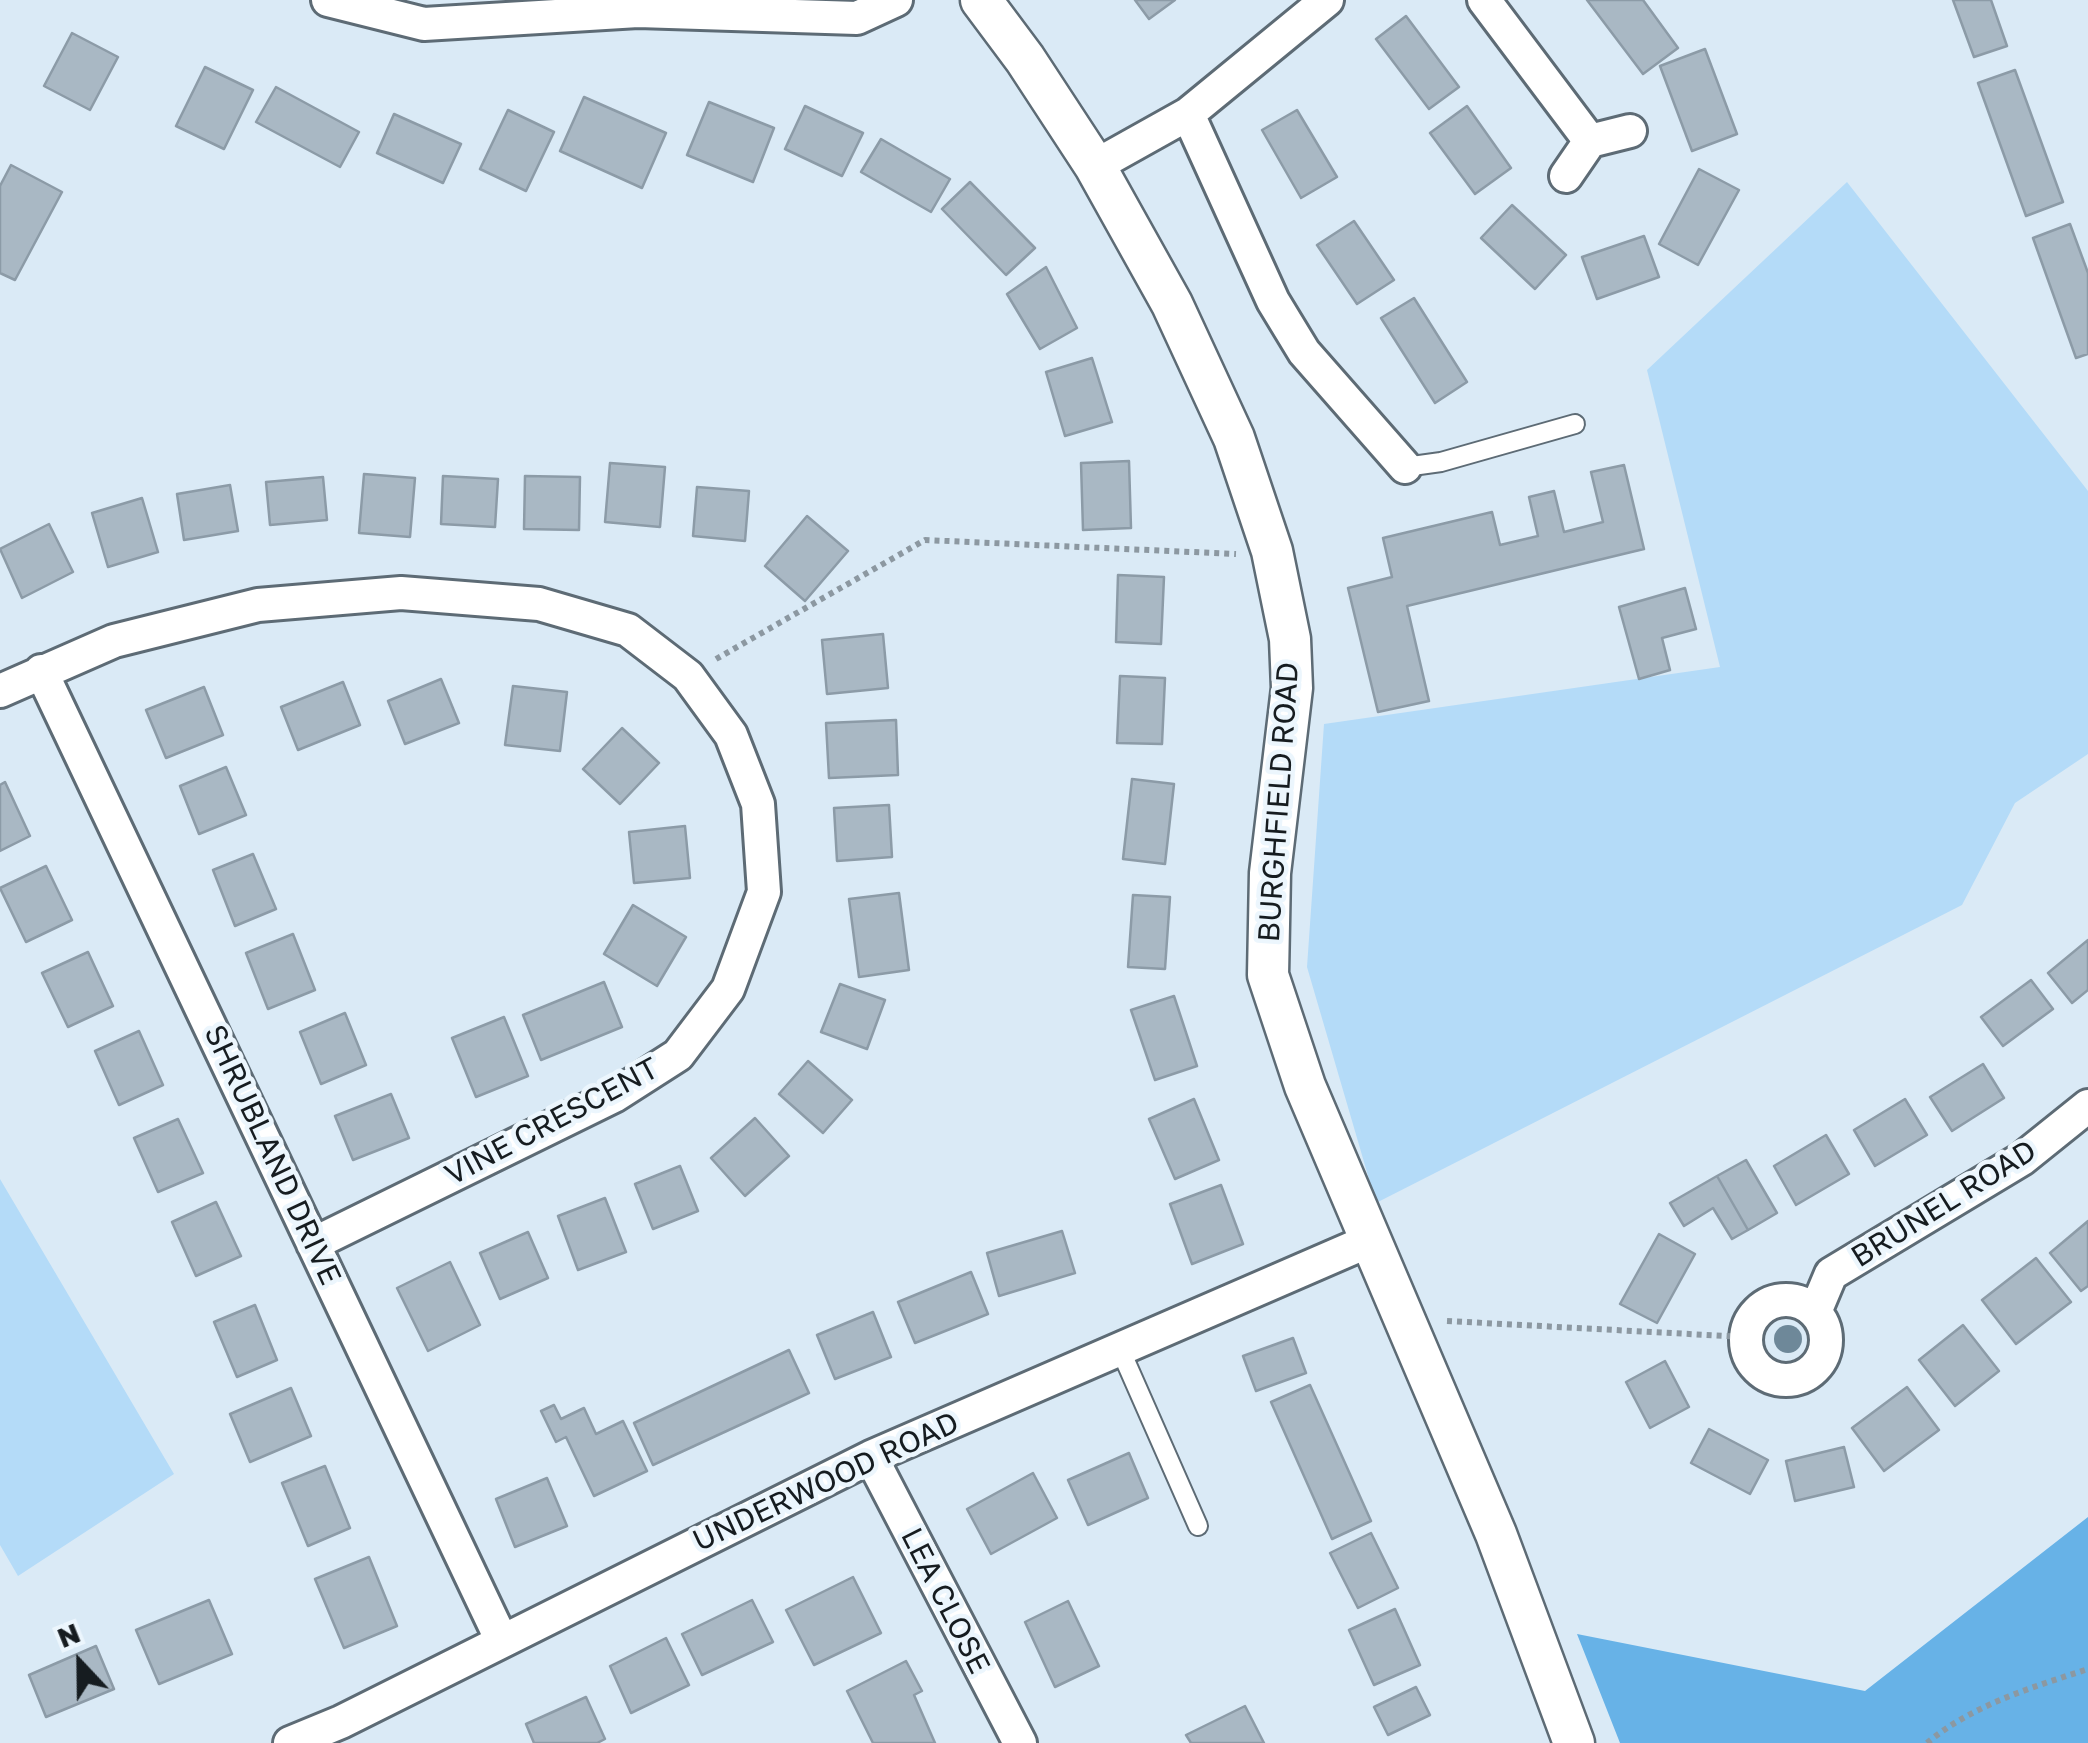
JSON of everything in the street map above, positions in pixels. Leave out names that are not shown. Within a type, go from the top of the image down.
[{"type":"street","points":[[328,0],[424,24],[638,12],[857,18],[896,0]]},
{"type":"street","name":"BURGHFIELD ROAD","points":[[981,0],[1026,59],[1095,166],[1172,304],[1234,438],[1272,551],[1290,640],[1292,688],[1270,873],[1268,974],[1305,1086],[1496,1534],[1574,1743]]},
{"type":"street","points":[[1095,166],[1188,114],[1327,0]]},
{"type":"street","points":[[1484,0],[1590,140]]},
{"type":"street","points":[[1188,114],[1272,301],[1304,352],[1405,467]]},
{"type":"street","points":[[1566,176],[1590,140],[1630,131]]},
{"type":"street","name":"VINE CRESCENT","points":[[0,691],[114,641],[258,605],[402,594],[539,604],[628,630],[688,676],[731,735],[758,804],[764,892],[728,989],[678,1055],[614,1096],[313,1244]]},
{"type":"street","name":"SHRUBLAND DRIVE","points":[[41,671],[502,1639]]},
{"type":"street","name":"BRUNEL ROAD","points":[[1815,1312],[1831,1274],[2022,1159],[2088,1106]]},
{"type":"street","name":"UNDERWOOD ROAD","points":[[290,1743],[341,1722],[871,1457],[1371,1240]]},
{"type":"street","points":[[1779,1300],[1804,1304],[1815,1312],[1826,1334],[1826,1348],[1822,1360],[1802,1378],[1775,1379],[1753,1363],[1745,1336],[1757,1313],[1779,1300]]},
{"type":"street","name":"LEA CLOSE","points":[[871,1457],[1020,1743]]},
{"type":"lane","points":[[1405,467],[1441,462],[1574,424]]},
{"type":"lane","points":[[1120,1349],[1198,1526]]},
{"type":"path","points":[[688,676],[925,540],[1224,555],[1272,551]]},
{"type":"path","points":[[1405,1319],[1745,1336]]},
{"type":"path","points":[[1927,1743],[1981,1709],[2088,1669]]},
{"type":"shaded area","points":[[1847,182],[2088,491],[2088,754],[2015,803],[1962,905],[1376,1203],[1307,967],[1324,724],[1720,667],[1647,370]]},
{"type":"shaded area","points":[[0,1179],[174,1474],[18,1576],[0,1545]]},
{"type":"shaded area","points":[[2088,1517],[2088,1743],[1620,1743],[1577,1634],[1865,1691]]},
{"type":"building","points":[[1135,0],[1175,0],[1149,19]]},
{"type":"building","points":[[1587,0],[1643,0],[1678,48],[1643,74]]},
{"type":"building","points":[[1953,0],[1991,0],[2007,46],[1974,57]]},
{"type":"building","points":[[1406,16],[1459,87],[1429,109],[1376,39]]},
{"type":"building","points":[[72,33],[118,57],[90,110],[44,86]]},
{"type":"building","points":[[1705,49],[1737,134],[1692,151],[1660,66]]},
{"type":"building","points":[[205,67],[253,90],[224,149],[176,126]]},
{"type":"building","points":[[2015,70],[2063,202],[2026,216],[1978,83]]},
{"type":"building","points":[[276,87],[359,132],[340,167],[256,122]]},
{"type":"building","points":[[584,97],[666,133],[642,188],[560,151]]},
{"type":"building","points":[[709,102],[774,128],[753,182],[687,155]]},
{"type":"building","points":[[805,106],[863,133],[842,176],[785,149]]},
{"type":"building","points":[[1467,106],[1511,168],[1475,194],[1430,133]]},
{"type":"building","points":[[508,110],[554,132],[526,191],[480,169]]},
{"type":"building","points":[[1297,110],[1337,177],[1301,198],[1262,130]]},
{"type":"building","points":[[394,114],[461,144],[443,183],[377,153]]},
{"type":"building","points":[[881,139],[950,179],[931,212],[861,172]]},
{"type":"building","points":[[11,165],[62,192],[15,280],[0,273],[0,186]]},
{"type":"building","points":[[1699,169],[1739,190],[1698,265],[1659,244]]},
{"type":"building","points":[[970,182],[1035,248],[1006,275],[942,209]]},
{"type":"building","points":[[1512,205],[1566,255],[1535,289],[1481,238]]},
{"type":"building","points":[[1354,221],[1394,280],[1357,304],[1317,245]]},
{"type":"building","points":[[2070,224],[2088,273],[2088,354],[2076,358],[2033,238]]},
{"type":"building","points":[[1644,236],[1659,277],[1597,299],[1582,257]]},
{"type":"building","points":[[1046,267],[1077,328],[1040,349],[1007,294]]},
{"type":"building","points":[[1414,298],[1467,382],[1435,403],[1381,318]]},
{"type":"building","points":[[1092,358],[1112,422],[1065,436],[1046,372]]},
{"type":"building","points":[[1129,461],[1131,528],[1083,530],[1081,463]]},
{"type":"building","points":[[610,463],[665,467],[660,527],[605,522]]},
{"type":"building","points":[[1624,465],[1644,549],[1407,606],[1429,701],[1378,712],[1348,588],[1392,577],[1383,538],[1492,512],[1500,545],[1538,536],[1529,497],[1554,491],[1564,532],[1603,522],[1591,472]]},
{"type":"building","points":[[364,474],[415,478],[410,537],[359,533]]},
{"type":"building","points":[[443,476],[498,479],[495,527],[441,524]]},
{"type":"building","points":[[525,476],[580,477],[579,530],[524,529]]},
{"type":"building","points":[[323,477],[327,520],[270,525],[266,482]]},
{"type":"building","points":[[230,485],[238,531],[184,540],[177,494]]},
{"type":"building","points":[[697,487],[749,491],[745,541],[693,536]]},
{"type":"building","points":[[142,498],[158,552],[108,567],[92,513]]},
{"type":"building","points":[[807,516],[848,551],[805,601],[765,566]]},
{"type":"building","points":[[49,524],[73,572],[22,598],[0,549]]},
{"type":"building","points":[[1118,575],[1164,577],[1161,644],[1116,642]]},
{"type":"building","points":[[1685,588],[1696,629],[1662,638],[1670,670],[1639,679],[1619,607]]},
{"type":"building","points":[[883,634],[888,688],[827,694],[822,640]]},
{"type":"building","points":[[1120,676],[1165,678],[1162,744],[1117,743]]},
{"type":"building","points":[[441,679],[459,723],[405,744],[388,701]]},
{"type":"building","points":[[343,682],[360,725],[298,750],[281,707]]},
{"type":"building","points":[[513,686],[567,692],[560,751],[505,745]]},
{"type":"building","points":[[204,687],[223,735],[166,758],[146,710]]},
{"type":"building","points":[[896,720],[898,775],[829,778],[826,723]]},
{"type":"building","points":[[622,728],[659,763],[620,804],[583,769]]},
{"type":"building","points":[[226,767],[246,815],[199,834],[180,786]]},
{"type":"building","points":[[1132,779],[1174,784],[1165,864],[1123,859]]},
{"type":"building","points":[[5,782],[30,836],[0,851],[0,785]]},
{"type":"building","points":[[889,805],[892,857],[837,861],[834,808]]},
{"type":"building","points":[[685,826],[690,878],[634,883],[629,832]]},
{"type":"building","points":[[253,854],[276,909],[235,926],[213,870]]},
{"type":"building","points":[[46,866],[72,920],[26,942],[0,888]]},
{"type":"building","points":[[899,893],[909,970],[859,977],[849,899]]},
{"type":"building","points":[[1133,895],[1170,897],[1165,969],[1128,967]]},
{"type":"building","points":[[633,905],[686,937],[657,986],[604,954]]},
{"type":"building","points":[[293,934],[315,990],[268,1009],[246,953]]},
{"type":"building","points":[[2088,940],[2088,990],[2072,1003],[2048,973]]},
{"type":"building","points":[[88,952],[113,1006],[68,1027],[42,973]]},
{"type":"building","points":[[2031,980],[2053,1009],[2003,1046],[1981,1017]]},
{"type":"building","points":[[604,982],[622,1027],[541,1060],[523,1015]]},
{"type":"building","points":[[840,984],[885,1000],[867,1049],[821,1032]]},
{"type":"building","points":[[1174,996],[1197,1066],[1155,1080],[1131,1010]]},
{"type":"building","points":[[345,1013],[366,1065],[321,1084],[300,1032]]},
{"type":"building","points":[[504,1017],[528,1076],[476,1097],[452,1038]]},
{"type":"building","points":[[139,1031],[163,1085],[119,1105],[95,1051]]},
{"type":"building","points":[[808,1061],[852,1100],[823,1133],[779,1094]]},
{"type":"building","points":[[1983,1064],[2004,1098],[1952,1131],[1930,1097]]},
{"type":"building","points":[[391,1094],[409,1138],[353,1160],[335,1116]]},
{"type":"building","points":[[1194,1099],[1219,1160],[1175,1179],[1149,1119]]},
{"type":"building","points":[[1905,1099],[1927,1135],[1875,1166],[1854,1130]]},
{"type":"building","points":[[755,1118],[789,1156],[745,1196],[711,1158]]},
{"type":"building","points":[[178,1119],[203,1173],[158,1192],[134,1138]]},
{"type":"building","points":[[1826,1135],[1849,1174],[1796,1205],[1774,1166]]},
{"type":"building","points":[[1746,1160],[1777,1213],[1748,1230],[1717,1176]]},
{"type":"building","points":[[680,1166],[698,1211],[653,1229],[635,1184]]},
{"type":"building","points":[[1717,1176],[1748,1230],[1732,1239],[1713,1208],[1684,1226],[1670,1203]]},
{"type":"building","points":[[1221,1185],[1243,1244],[1192,1264],[1170,1204]]},
{"type":"building","points":[[605,1198],[626,1252],[578,1270],[558,1216]]},
{"type":"building","points":[[216,1202],[241,1256],[196,1276],[172,1222]]},
{"type":"building","points":[[2088,1221],[2088,1286],[2081,1291],[2050,1253]]},
{"type":"building","points":[[1062,1231],[1075,1273],[999,1296],[987,1253]]},
{"type":"building","points":[[528,1232],[548,1278],[500,1299],[480,1253]]},
{"type":"building","points":[[1659,1234],[1695,1254],[1657,1323],[1620,1304]]},
{"type":"building","points":[[2036,1258],[2071,1302],[2016,1344],[1982,1300]]},
{"type":"building","points":[[450,1262],[480,1325],[428,1351],[397,1288]]},
{"type":"building","points":[[971,1272],[988,1314],[915,1343],[898,1302]]},
{"type":"building","points":[[255,1305],[277,1360],[237,1377],[214,1322]]},
{"type":"building","points":[[873,1312],[891,1357],[835,1379],[817,1335]]},
{"type":"building","points":[[1963,1325],[1999,1371],[1955,1406],[1919,1360]]},
{"type":"building","points":[[1293,1338],[1306,1373],[1256,1391],[1243,1356]]},
{"type":"building","points":[[789,1350],[809,1393],[653,1465],[634,1423]]},
{"type":"building","points":[[1665,1361],[1689,1407],[1650,1428],[1626,1382]]},
{"type":"building","points":[[1310,1385],[1371,1521],[1332,1539],[1271,1402]]},
{"type":"building","points":[[1907,1387],[1939,1430],[1884,1471],[1852,1428]]},
{"type":"building","points":[[291,1388],[311,1436],[250,1462],[230,1414]]},
{"type":"building","points":[[554,1405],[561,1419],[584,1408],[596,1434],[623,1421],[647,1471],[594,1496],[566,1437],[556,1442],[541,1411]]},
{"type":"building","points":[[1709,1429],[1768,1460],[1750,1494],[1691,1463]]},
{"type":"building","points":[[1844,1447],[1854,1487],[1795,1501],[1786,1461]]},
{"type":"building","points":[[1129,1453],[1148,1498],[1088,1525],[1068,1480]]},
{"type":"building","points":[[325,1466],[350,1528],[308,1546],[282,1483]]},
{"type":"building","points":[[1033,1473],[1057,1518],[991,1554],[967,1509]]},
{"type":"building","points":[[547,1478],[567,1526],[515,1547],[496,1499]]},
{"type":"building","points":[[1371,1533],[1398,1588],[1358,1608],[1330,1553]]},
{"type":"building","points":[[369,1557],[397,1626],[344,1648],[315,1579]]},
{"type":"building","points":[[853,1577],[881,1633],[814,1665],[786,1610]]},
{"type":"building","points":[[209,1600],[232,1654],[159,1684],[136,1630]]},
{"type":"building","points":[[752,1600],[773,1642],[702,1675],[682,1634]]},
{"type":"building","points":[[1068,1601],[1099,1666],[1055,1687],[1025,1622]]},
{"type":"building","points":[[1395,1609],[1420,1665],[1374,1685],[1349,1630]]},
{"type":"building","points":[[666,1638],[689,1685],[631,1713],[610,1666]]},
{"type":"building","points":[[96,1646],[114,1689],[46,1717],[29,1675]]},
{"type":"building","points":[[906,1661],[922,1691],[914,1695],[935,1743],[873,1743],[847,1691]]},
{"type":"building","points":[[1416,1687],[1430,1715],[1388,1735],[1374,1707]]},
{"type":"building","points":[[586,1697],[605,1739],[597,1743],[534,1743],[526,1724]]},
{"type":"building","points":[[1245,1706],[1264,1743],[1191,1743],[1186,1735]]}]
